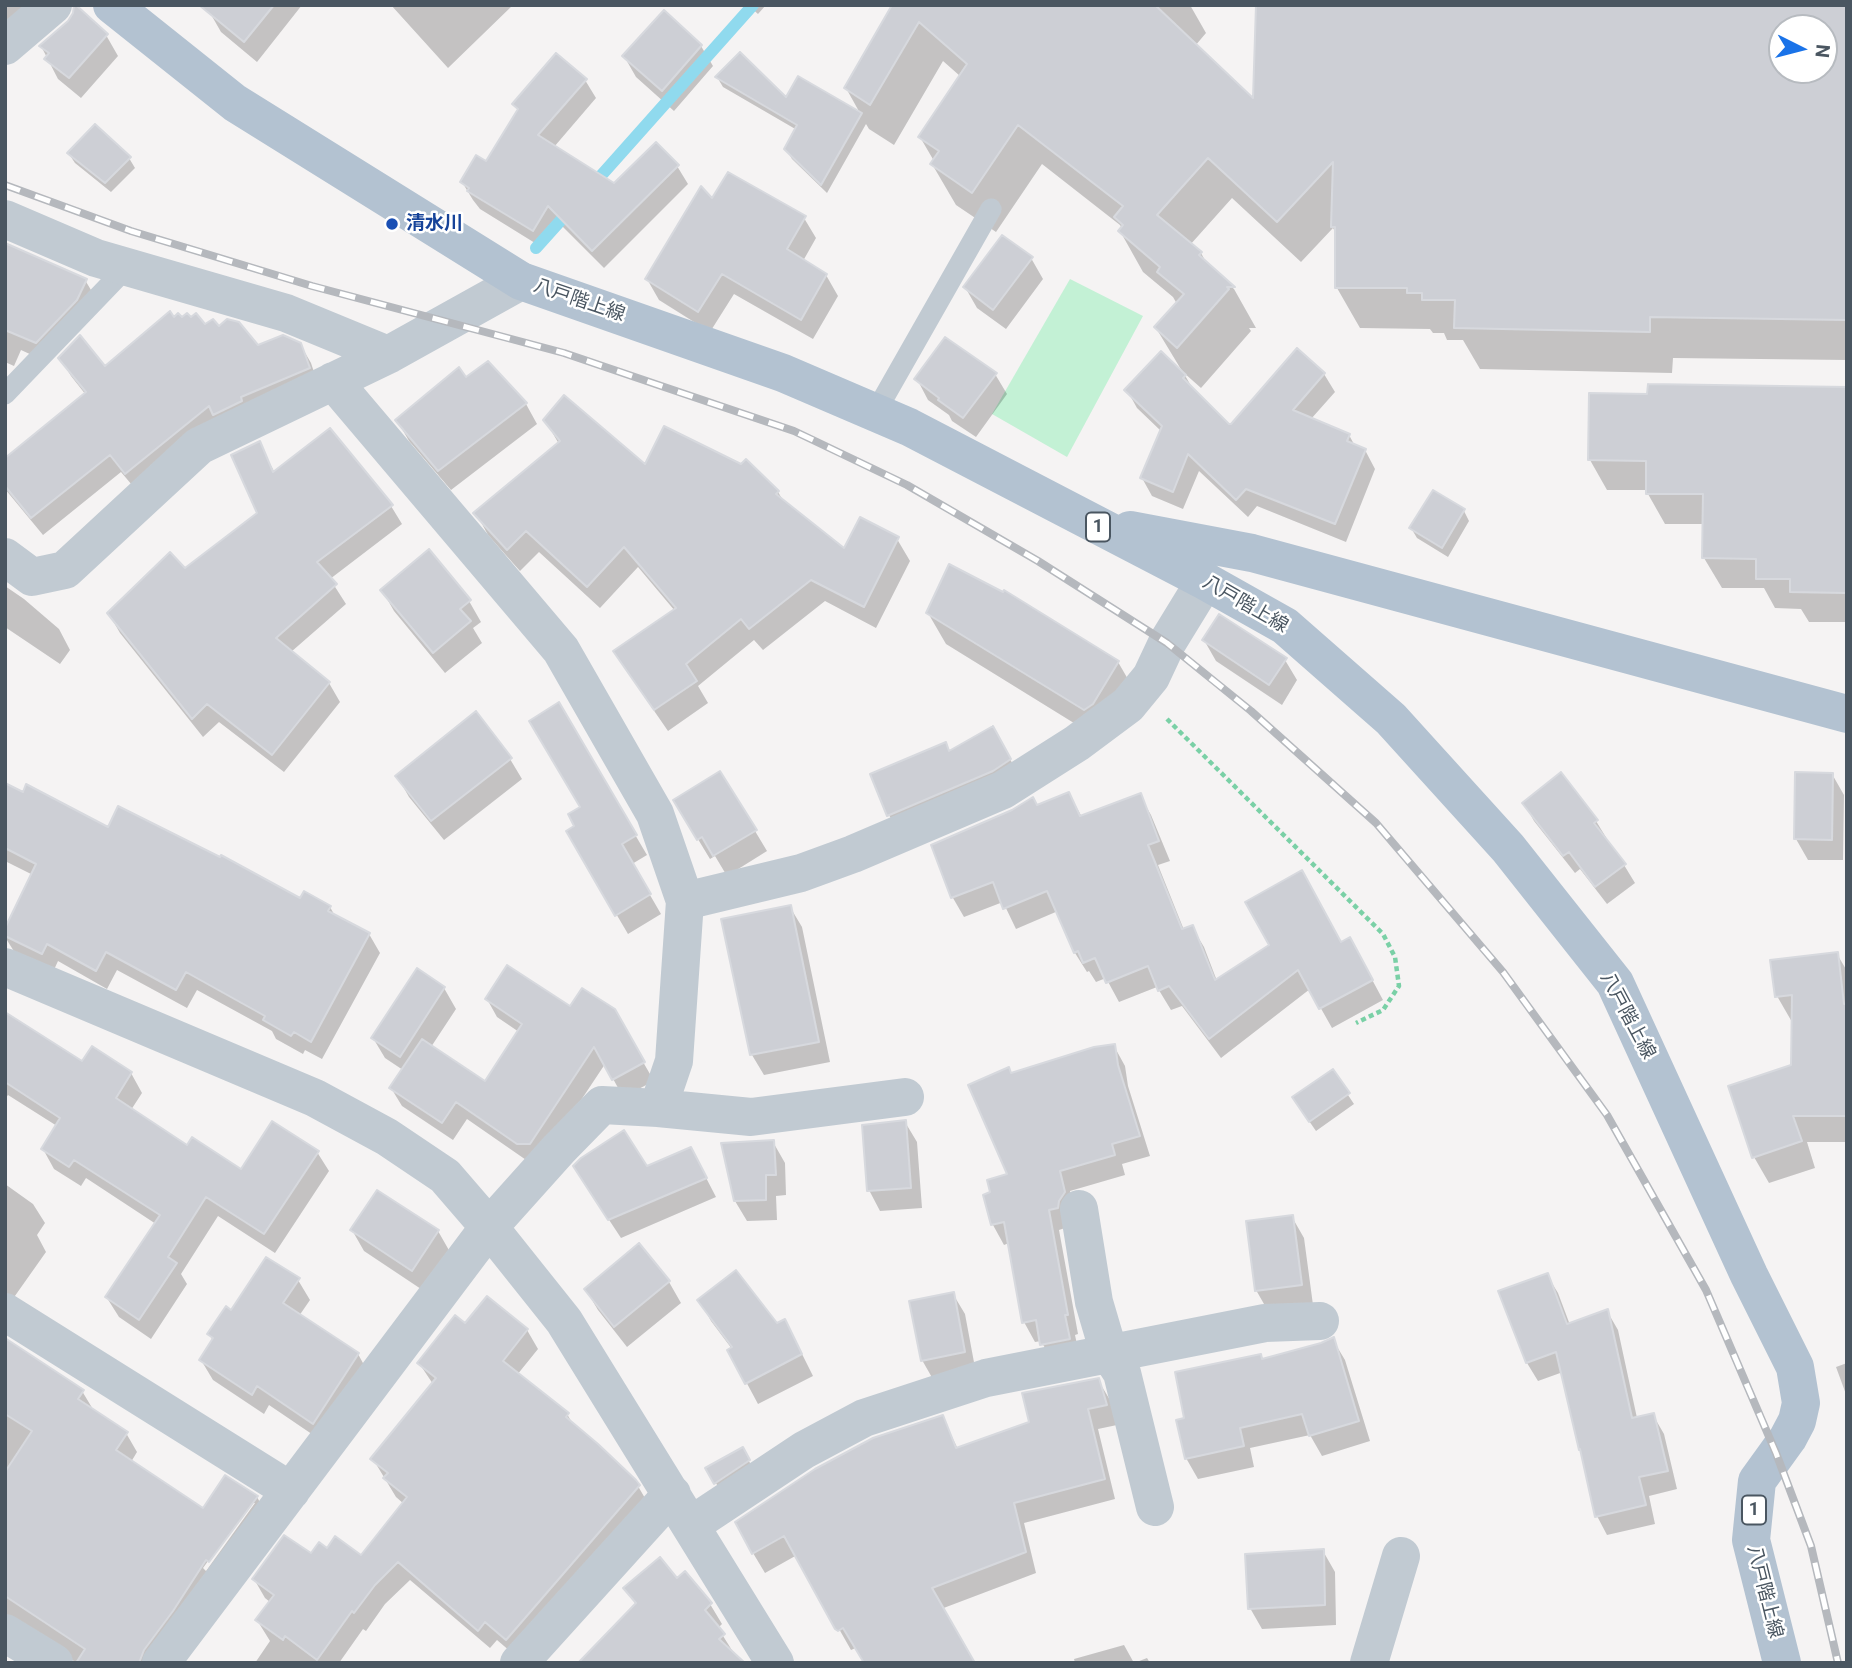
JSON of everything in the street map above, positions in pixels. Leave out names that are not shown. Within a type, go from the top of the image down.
[{"type":"main road","name":"八戸階上線","points":[[112,5],[235,103],[522,281],[783,373],[909,427],[1286,626],[1391,719],[1508,848],[1615,983],[1749,1275],[1795,1367],[1801,1403],[1797,1421],[1757,1481],[1751,1540],[1782,1663]]},
{"type":"main road","name":"八戸階上線","points":[[1088,522],[1252,553],[1847,714]]},
{"type":"street","points":[[5,46],[53,5]]},
{"type":"street","points":[[5,219],[96,258],[402,347]]},
{"type":"street","points":[[5,557],[32,577],[65,570],[199,446],[402,347],[522,281]]},
{"type":"street","points":[[333,381],[561,650],[655,814],[685,901],[674,1061],[658,1108]]},
{"type":"street","points":[[685,901],[801,873],[853,854],[1003,790],[1077,743],[1128,705],[1151,677],[1167,643],[1205,581]]},
{"type":"street","points":[[5,967],[315,1098],[387,1136],[445,1175],[564,1321],[775,1663]]},
{"type":"street","points":[[161,1663],[489,1227],[602,1105],[751,1116],[905,1097]]},
{"type":"street","points":[[1079,1209],[1094,1302],[1109,1353],[1122,1373],[1155,1507]]},
{"type":"street","points":[[5,1312],[291,1491]]},
{"type":"street","points":[[519,1663],[681,1509],[804,1450],[863,1418],[986,1378],[1265,1323],[1320,1321]]},
{"type":"street","points":[[1369,1663],[1401,1556]]},
{"type":"street","points":[[5,1633],[54,1663]]},
{"type":"lane","points":[[875,414],[991,209]]},
{"type":"lane","points":[[5,394],[127,267]]},
{"type":"path","points":[[1139,691],[1383,934],[1395,957],[1399,986],[1382,1010],[1356,1023]]},
{"type":"green space","points":[[1070,279],[1143,316],[1067,457],[992,414]]},
{"type":"building","points":[[74,5],[108,34],[69,78],[44,59],[49,53],[39,46],[68,21]]},
{"type":"building","points":[[199,5],[274,5],[244,42]]},
{"type":"building","points":[[892,5],[1155,5],[1253,98],[1256,5],[1847,5],[1847,320],[1650,317],[1650,332],[1454,328],[1455,300],[1422,300],[1422,293],[1407,293],[1407,288],[1335,288],[1335,227],[1331,227],[1333,162],[1277,222],[1208,158],[1157,215],[1202,252],[1199,255],[1235,287],[1227,287],[1229,289],[1177,348],[1154,327],[1184,294],[1157,272],[1160,267],[1118,231],[1123,225],[1114,217],[1123,206],[1018,125],[972,193],[930,164],[939,151],[918,137],[967,64],[919,22],[870,105],[844,88]]},
{"type":"building","points":[[664,10],[702,45],[662,91],[622,56]]},
{"type":"building","points":[[740,52],[786,97],[798,76],[862,113],[821,185],[784,149],[797,125],[715,77]]},
{"type":"building","points":[[556,53],[587,79],[538,135],[614,183],[656,142],[679,165],[592,251],[548,206],[533,231],[467,191],[469,188],[460,182],[476,155],[486,161],[518,109],[512,104]]},
{"type":"building","points":[[95,124],[131,157],[105,183],[67,153]]},
{"type":"building","points":[[728,172],[806,216],[787,249],[827,274],[801,320],[722,274],[698,312],[645,279],[701,186],[712,198]]},
{"type":"building","points":[[1002,235],[1033,257],[993,310],[963,287]]},
{"type":"building","points":[[5,243],[87,279],[77,300],[36,343],[5,330]]},
{"type":"building","points":[[170,311],[174,317],[178,313],[182,317],[187,313],[191,317],[196,313],[205,324],[213,319],[219,326],[227,319],[239,322],[258,345],[283,335],[301,343],[310,368],[241,397],[242,401],[213,415],[209,406],[125,474],[110,455],[31,518],[5,486],[5,458],[86,392],[58,358],[80,335],[105,366]]},
{"type":"building","points":[[945,337],[997,373],[963,418],[914,379]]},
{"type":"building","points":[[1297,348],[1325,373],[1293,410],[1350,434],[1347,441],[1366,449],[1335,524],[1246,489],[1236,500],[1188,454],[1173,492],[1140,478],[1162,426],[1124,390],[1161,351],[1186,375],[1183,378],[1231,424]]},
{"type":"building","points":[[488,361],[527,403],[438,471],[395,420],[459,367],[466,377]]},
{"type":"building","points":[[1648,384],[1847,387],[1847,593],[1790,592],[1790,579],[1756,579],[1756,559],[1702,558],[1703,494],[1646,494],[1646,461],[1588,460],[1589,393],[1647,394]]},
{"type":"building","points":[[564,395],[645,464],[664,426],[741,464],[746,459],[779,491],[776,494],[844,548],[860,517],[899,537],[864,607],[811,580],[749,629],[741,619],[686,664],[697,681],[654,710],[613,651],[676,608],[624,547],[587,587],[526,531],[507,550],[473,513],[560,441],[543,420]]},
{"type":"building","points":[[330,428],[393,505],[317,562],[337,584],[276,638],[330,682],[272,755],[207,704],[192,719],[107,613],[170,552],[185,568],[257,513],[231,455],[260,441],[273,472]]},
{"type":"building","points":[[1433,490],[1465,509],[1442,548],[1409,528]]},
{"type":"building","points":[[429,549],[471,600],[460,609],[471,621],[433,653],[380,590]]},
{"type":"building","points":[[949,564],[1003,592],[1004,590],[1119,661],[1093,704],[1084,710],[926,613]]},
{"type":"building","points":[[1219,614],[1287,658],[1269,685],[1202,640]]},
{"type":"building","points":[[559,702],[637,835],[622,844],[651,894],[615,916],[566,831],[574,826],[568,814],[580,807],[529,721]]},
{"type":"building","points":[[476,711],[512,758],[431,821],[395,776]]},
{"type":"building","points":[[993,726],[1011,759],[993,771],[887,816],[870,774],[946,742],[949,751]]},
{"type":"building","points":[[720,771],[757,830],[713,856],[702,837],[697,840],[673,800]]},
{"type":"building","points":[[1561,772],[1598,820],[1594,823],[1626,864],[1595,887],[1569,852],[1563,856],[1522,803]]},
{"type":"building","points":[[1795,772],[1833,773],[1832,840],[1794,839]]},
{"type":"building","points":[[5,783],[23,792],[26,784],[108,827],[118,806],[220,857],[221,855],[300,898],[304,891],[331,906],[328,911],[370,933],[311,1042],[294,1032],[291,1036],[263,1020],[265,1016],[186,972],[176,990],[106,952],[96,971],[47,944],[42,954],[5,936],[5,928],[36,864],[5,848]]},
{"type":"building","points":[[1069,792],[1080,816],[1141,793],[1159,841],[1148,845],[1182,929],[1193,925],[1215,980],[1269,945],[1245,902],[1302,870],[1341,942],[1350,937],[1373,980],[1319,1009],[1298,970],[1209,1039],[1169,986],[1158,991],[1148,966],[1106,983],[1095,958],[1083,963],[1078,951],[1074,953],[1047,891],[1003,909],[993,882],[951,898],[931,845],[1012,810],[1033,797],[1037,805]]},
{"type":"building","points":[[791,905],[819,1042],[750,1055],[721,919]]},
{"type":"building","points":[[1838,952],[1844,1004],[1847,1004],[1847,1116],[1793,1116],[1802,1141],[1752,1158],[1728,1086],[1791,1065],[1792,995],[1775,997],[1770,960]]},
{"type":"building","points":[[507,965],[570,1006],[582,988],[615,1009],[645,1062],[612,1080],[594,1047],[530,1144],[517,1144],[456,1102],[442,1123],[389,1088],[422,1039],[485,1081],[522,1024],[485,999]]},
{"type":"building","points":[[417,968],[445,987],[400,1057],[371,1038]]},
{"type":"building","points":[[5,1012],[82,1061],[92,1046],[132,1072],[116,1098],[187,1145],[192,1137],[241,1169],[272,1121],[319,1151],[264,1234],[206,1197],[168,1257],[177,1263],[139,1320],[105,1297],[160,1215],[74,1160],[69,1167],[41,1149],[60,1118],[5,1082]]},
{"type":"building","points":[[1115,1044],[1118,1065],[1140,1136],[1112,1144],[1115,1155],[1060,1171],[1065,1192],[1058,1208],[1049,1210],[1070,1339],[1040,1345],[1036,1320],[1022,1323],[1004,1222],[991,1225],[983,1195],[990,1192],[987,1180],[1007,1174],[968,1085],[1009,1067],[1011,1073],[1094,1047]]},
{"type":"building","points":[[1333,1069],[1350,1093],[1309,1122],[1292,1097]]},
{"type":"building","points":[[906,1120],[911,1188],[867,1191],[862,1125]]},
{"type":"building","points":[[624,1130],[647,1166],[691,1147],[707,1178],[608,1220],[573,1166]]},
{"type":"building","points":[[774,1140],[776,1175],[766,1175],[766,1200],[734,1201],[721,1143]]},
{"type":"building","points":[[377,1190],[439,1230],[412,1271],[350,1230]]},
{"type":"building","points":[[1293,1215],[1302,1285],[1255,1291],[1246,1221]]},
{"type":"building","points":[[639,1243],[670,1281],[614,1327],[584,1289]]},
{"type":"building","points":[[266,1257],[300,1278],[283,1303],[359,1353],[313,1424],[257,1386],[252,1395],[199,1360],[213,1338],[207,1334],[226,1306],[231,1310]]},
{"type":"building","points":[[736,1270],[777,1323],[785,1319],[802,1354],[745,1384],[727,1350],[732,1347],[697,1300]]},
{"type":"building","points":[[1548,1273],[1567,1324],[1608,1309],[1632,1418],[1654,1413],[1668,1471],[1639,1477],[1646,1505],[1595,1517],[1556,1352],[1526,1363],[1498,1291]]},
{"type":"building","points":[[954,1292],[965,1352],[921,1361],[909,1301]]},
{"type":"building","points":[[487,1296],[528,1329],[503,1361],[569,1413],[566,1417],[640,1485],[506,1640],[485,1622],[478,1631],[398,1562],[375,1585],[354,1613],[352,1611],[317,1660],[285,1636],[283,1640],[255,1620],[274,1595],[252,1579],[284,1535],[311,1553],[319,1542],[327,1548],[335,1536],[361,1555],[407,1497],[383,1478],[388,1473],[370,1459],[436,1378],[417,1363],[455,1315],[465,1323]]},
{"type":"building","points":[[1334,1337],[1359,1421],[1309,1436],[1302,1414],[1240,1428],[1244,1446],[1185,1459],[1176,1420],[1184,1418],[1175,1372],[1261,1354],[1262,1359]]},
{"type":"building","points":[[5,1338],[84,1390],[78,1399],[128,1432],[116,1450],[203,1508],[225,1475],[258,1496],[209,1562],[206,1560],[144,1650],[139,1663],[76,1663],[85,1649],[5,1596],[5,1472],[32,1431],[5,1414]]},
{"type":"building","points":[[1099,1378],[1107,1405],[1088,1409],[1105,1479],[1014,1503],[1026,1552],[932,1588],[975,1663],[864,1663],[843,1628],[838,1631],[835,1629],[784,1536],[752,1554],[735,1522],[815,1469],[873,1438],[943,1415],[956,1448],[1029,1422],[1022,1393]]},
{"type":"building","points":[[743,1447],[750,1460],[714,1484],[705,1468]]},
{"type":"building","points":[[1324,1549],[1325,1605],[1248,1609],[1245,1554]]},
{"type":"building","points":[[660,1557],[677,1578],[685,1571],[712,1603],[705,1610],[725,1634],[719,1639],[745,1663],[578,1663],[636,1603],[623,1588]]},
{"type":"waterway","points":[[590,188],[753,5]]},
{"type":"waterway","points":[[536,248],[571,209]]},
{"type":"railway","points":[[5,185],[131,231],[312,286],[564,353],[794,431],[907,485],[1038,561],[1167,643],[1251,711],[1376,823],[1503,972],[1607,1115],[1706,1290],[1776,1453],[1811,1546],[1838,1663]]},
{"type":"place","name":"清水川","points":[[392,224]]}]
